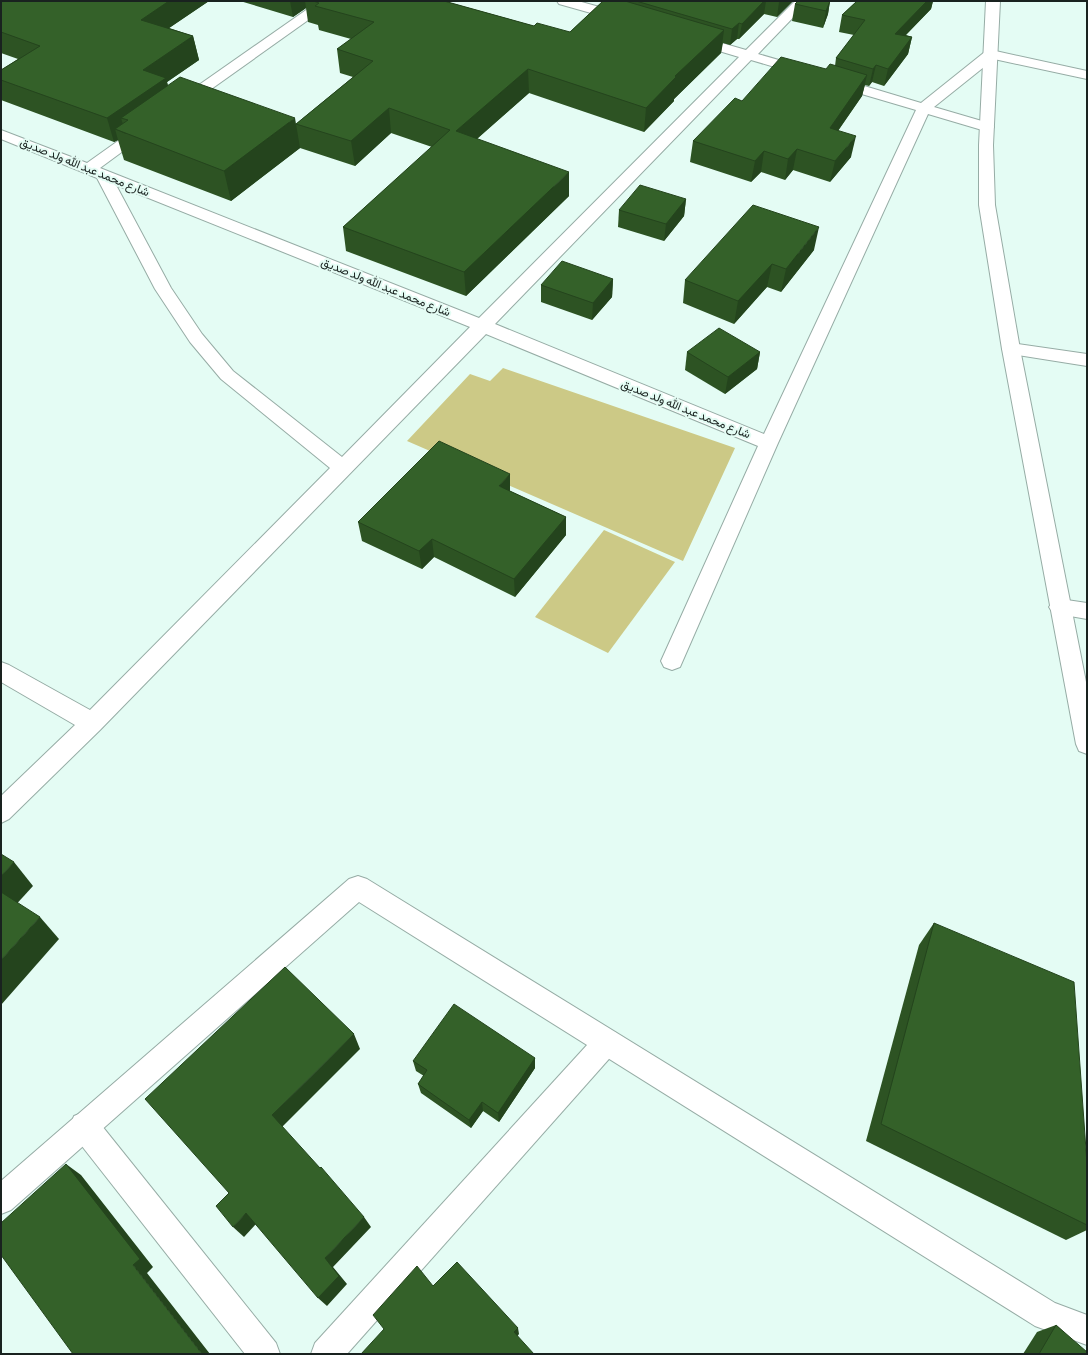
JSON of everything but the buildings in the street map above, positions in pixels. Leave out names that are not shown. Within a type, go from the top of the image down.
[{"type":"street","points":[[172,110],[328,1]]},
{"type":"street","points":[[564,1],[638,23]]},
{"type":"street","points":[[1,812],[92,723],[802,1]]},
{"type":"street","points":[[993,1],[987,128],[987,205],[1011,349],[1087,744]]},
{"type":"street","points":[[682,36],[987,128]]},
{"type":"street","points":[[990,54],[1087,75]]},
{"type":"street","points":[[672,661],[769,443],[924,108],[990,54]]},
{"type":"street","points":[[153,123],[95,172],[163,289],[196,338],[226,375],[343,468]]},
{"type":"street","name":"شارع محمد عبد الله ولد صديق","points":[[1,134],[482,326],[769,443]]},
{"type":"street","points":[[1,151],[27,144]]},
{"type":"street","points":[[1011,349],[1087,360]]},
{"type":"street","points":[[1060,607],[1087,611]]},
{"type":"street","points":[[1,671],[92,723]]},
{"type":"street","points":[[1,1200],[358,887],[1046,1315],[1087,1330]]},
{"type":"street","points":[[326,1354],[607,1042]]},
{"type":"street","points":[[84,1126],[265,1354]]},
{"type":"shaded area","points":[[503,368],[735,448],[683,561],[407,441],[470,374],[490,381]]},
{"type":"shaded area","points":[[604,530],[675,562],[608,653],[535,617]]}]
